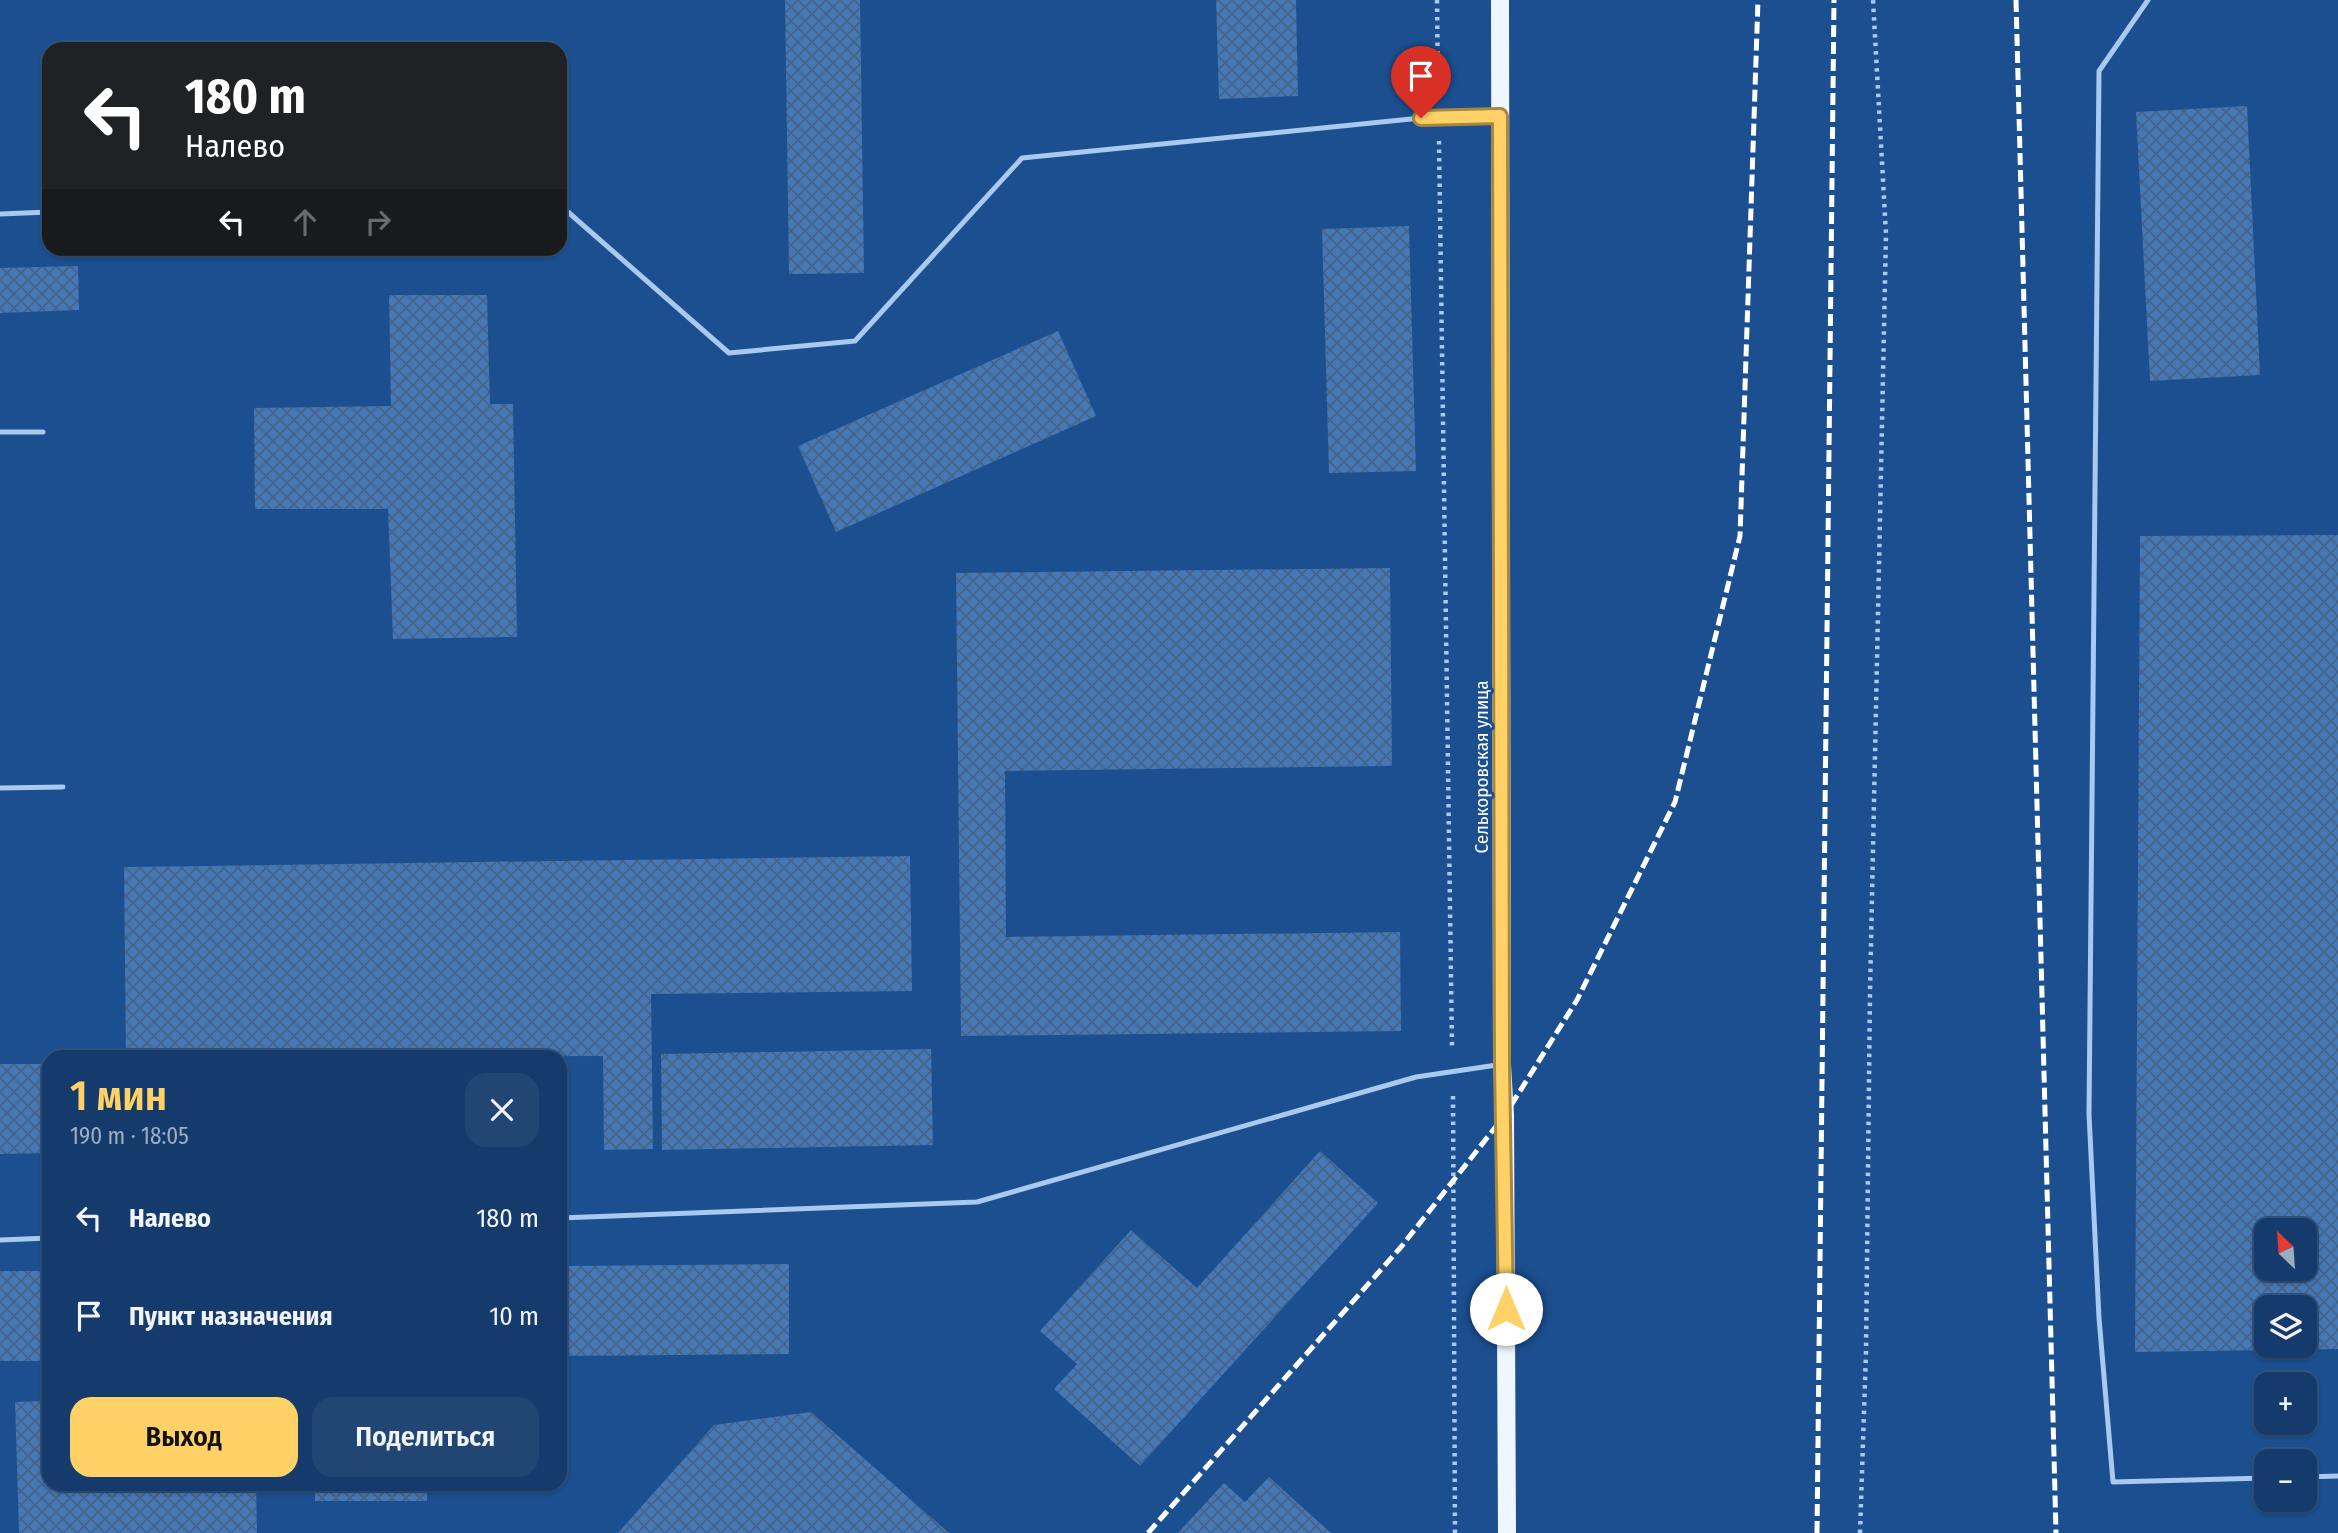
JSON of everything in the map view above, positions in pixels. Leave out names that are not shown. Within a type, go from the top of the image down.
[{"type":"main road","name":"Селькоровская улица","points":[[1500,0],[1502,1065],[1505,1115],[1507,1533]]},
{"type":"lane","points":[[2148,0],[2099,71],[2089,1114],[2100,1331],[2113,1482],[2254,1478]]},
{"type":"lane","points":[[567,211],[729,353],[855,341],[1022,158],[1439,117],[1500,116]]},
{"type":"lane","points":[[0,214],[42,212]]},
{"type":"lane","points":[[0,432],[43,432]]},
{"type":"lane","points":[[0,788],[63,787]]},
{"type":"lane","points":[[567,1219],[977,1202],[1416,1077],[1502,1065]]},
{"type":"lane","points":[[0,1240],[42,1238]]},
{"type":"lane","points":[[2317,1477],[2338,1476]]},
{"type":"path","points":[[1437,0],[1452,1072],[1455,1533]]},
{"type":"path","points":[[1860,1533],[1866,1352],[1870,992],[1886,234],[1873,0]]},
{"type":"building","points":[[785,0],[860,0],[864,273],[789,274]]},
{"type":"building","points":[[1216,0],[1296,0],[1298,96],[1219,99]]},
{"type":"building","points":[[2247,106],[2260,375],[2150,381],[2136,112]]},
{"type":"building","points":[[1409,226],[1416,471],[1329,473],[1322,229]]},
{"type":"building","points":[[78,266],[79,310],[0,313],[0,268]]},
{"type":"building","points":[[389,295],[487,295],[490,404],[513,404],[517,637],[393,639],[388,509],[255,509],[254,408],[391,406]]},
{"type":"building","points":[[1058,331],[1096,416],[836,532],[798,446]]},
{"type":"building","points":[[2338,535],[2338,1349],[2317,1349],[2317,1295],[2254,1295],[2254,1350],[2135,1352],[2140,536]]},
{"type":"building","points":[[1390,568],[1392,766],[1005,771],[1006,937],[1400,932],[1401,1031],[961,1036],[956,573]]},
{"type":"building","points":[[910,856],[912,991],[651,994],[653,1149],[604,1150],[603,1056],[567,1056],[567,1050],[126,1050],[124,867]]},
{"type":"building","points":[[931,1049],[933,1145],[662,1150],[661,1054]]},
{"type":"building","points":[[0,1064],[42,1064],[42,1153],[0,1154]]},
{"type":"building","points":[[1320,1151],[1378,1203],[1140,1466],[1054,1389],[1077,1364],[1040,1331],[1131,1230],[1197,1288]]},
{"type":"building","points":[[789,1264],[789,1354],[567,1356],[567,1266]]},
{"type":"building","points":[[0,1271],[42,1271],[42,1361],[0,1361]]},
{"type":"building","points":[[42,1401],[42,1491],[256,1491],[257,1533],[19,1533],[15,1402]]},
{"type":"building","points":[[811,1412],[949,1533],[618,1533],[714,1425]]},
{"type":"building","points":[[1269,1477],[1331,1533],[1178,1533],[1224,1483],[1245,1502]]},
{"type":"building","points":[[315,1491],[427,1491],[427,1501],[315,1501]]},
{"type":"railway","points":[[1148,1533],[1401,1247],[1505,1115],[1577,1000],[1675,802],[1740,536],[1758,0]]},
{"type":"railway","points":[[1817,1533],[1834,0]]},
{"type":"railway","points":[[2016,0],[2056,1533]]},
{"type":"route","points":[[1421,118],[1500,116],[1502,1065],[1505,1115],[1506,1309]]}]
